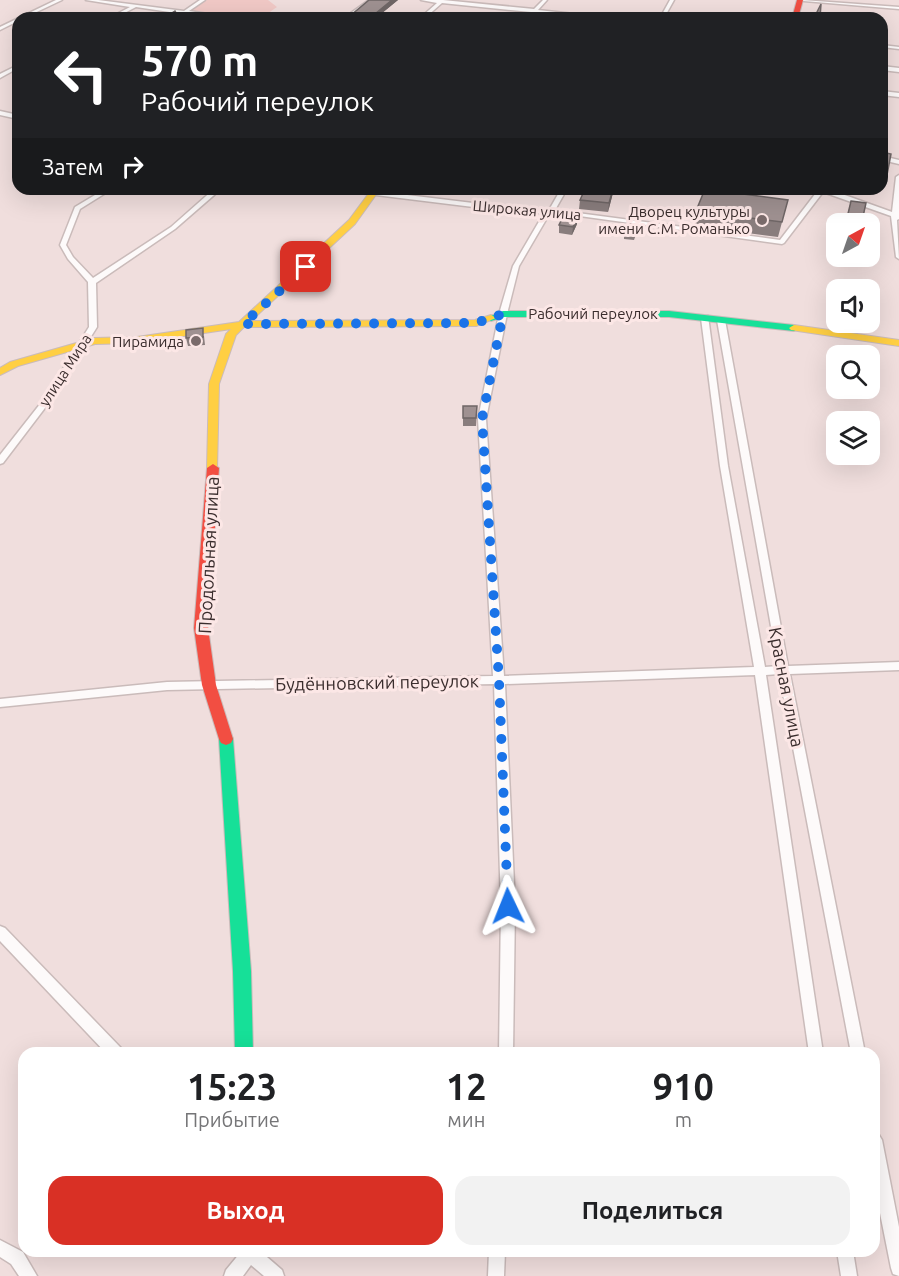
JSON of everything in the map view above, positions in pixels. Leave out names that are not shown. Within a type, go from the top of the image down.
[{"type":"street","points":[[34,12],[60,0]]},
{"type":"street","points":[[88,0],[184,12],[203,0]]},
{"type":"street","points":[[122,12],[146,0]]},
{"type":"street","points":[[355,12],[372,0]]},
{"type":"street","points":[[423,0],[534,12],[545,0]]},
{"type":"street","points":[[802,0],[899,8]]},
{"type":"street","points":[[429,12],[442,1]]},
{"type":"street","points":[[899,177],[896,216],[899,257]]},
{"type":"street","points":[[99,195],[77,208],[63,245],[70,258],[92,282],[173,228],[211,195]]},
{"type":"street","name":"Продольная улица","points":[[244,1047],[242,971],[226,738],[209,686],[201,628],[213,485],[214,384],[231,334],[352,222],[372,195]]},
{"type":"street","name":"Широкая улица","points":[[405,195],[523,211],[551,211],[782,242],[817,195]]},
{"type":"street","points":[[506,1047],[508,906],[499,680],[482,419],[503,314],[516,266],[544,217],[551,211],[560,195]]},
{"type":"street","points":[[838,195],[896,216]]},
{"type":"street","name":"улица Мира","points":[[0,460],[47,400],[93,327],[92,282]]},
{"type":"street","name":"Рабочий переулок","points":[[0,372],[14,364],[94,341],[136,340],[243,324],[476,323],[503,314],[622,316],[669,314],[855,335],[899,343]]},
{"type":"street","name":"Красная улица","points":[[705,318],[724,466],[760,671],[815,1047]]},
{"type":"street","name":"Красная улица","points":[[721,320],[857,1047]]},
{"type":"street","name":"Будённовский переулок","points":[[0,703],[167,686],[499,680],[899,666]]},
{"type":"street","points":[[0,932],[110,1047]]},
{"type":"street","points":[[880,1171],[899,1268]]},
{"type":"street","points":[[0,1248],[17,1258],[29,1276]]},
{"type":"street","points":[[232,1276],[245,1257]]},
{"type":"street","points":[[255,1257],[276,1276]]},
{"type":"street","points":[[496,1276],[497,1257]]},
{"type":"street","points":[[846,1257],[849,1276]]},
{"type":"shaded area","points":[[207,0],[268,0],[277,7],[270,12],[189,11]]},
{"type":"building","points":[[369,0],[392,0],[377,12],[355,12]]},
{"type":"building","points":[[888,153],[891,154],[888,170]]},
{"type":"building","points":[[582,195],[611,195],[609,203],[580,200]]},
{"type":"building","points":[[703,195],[750,195],[788,200],[782,222],[696,211]]},
{"type":"building","points":[[851,201],[866,203],[864,213],[848,213]]},
{"type":"building","points":[[564,215],[577,217],[573,227],[559,225]]},
{"type":"building","points":[[629,224],[639,225],[634,236],[624,235]]},
{"type":"building","points":[[203,328],[203,337],[186,338],[186,330]]},
{"type":"building","points":[[463,406],[477,406],[476,418],[463,418]]},
{"type":"traffic: fast","points":[[491,318],[503,314],[669,314],[794,328]]},
{"type":"traffic: fast","points":[[226,739],[242,971],[244,1047]]},
{"type":"traffic: slow","points":[[213,468],[214,384],[231,334],[352,222],[372,195]]},
{"type":"traffic: slow","points":[[0,372],[14,364],[94,341],[137,340],[243,324],[476,323],[491,318]]},
{"type":"traffic: slow","points":[[794,328],[899,343]]},
{"type":"traffic: jam","points":[[797,12],[800,0]]},
{"type":"traffic: jam","points":[[213,468],[201,628],[209,685],[226,739]]},
{"type":"place","name":"Дворец культуры имени С.М. Романько","points":[[762,220]]},
{"type":"place","name":"Пирамида","points":[[196,341]]},
{"type":"route","points":[[306,267],[243,324],[476,323],[503,314],[482,419],[499,680],[508,906]]}]
